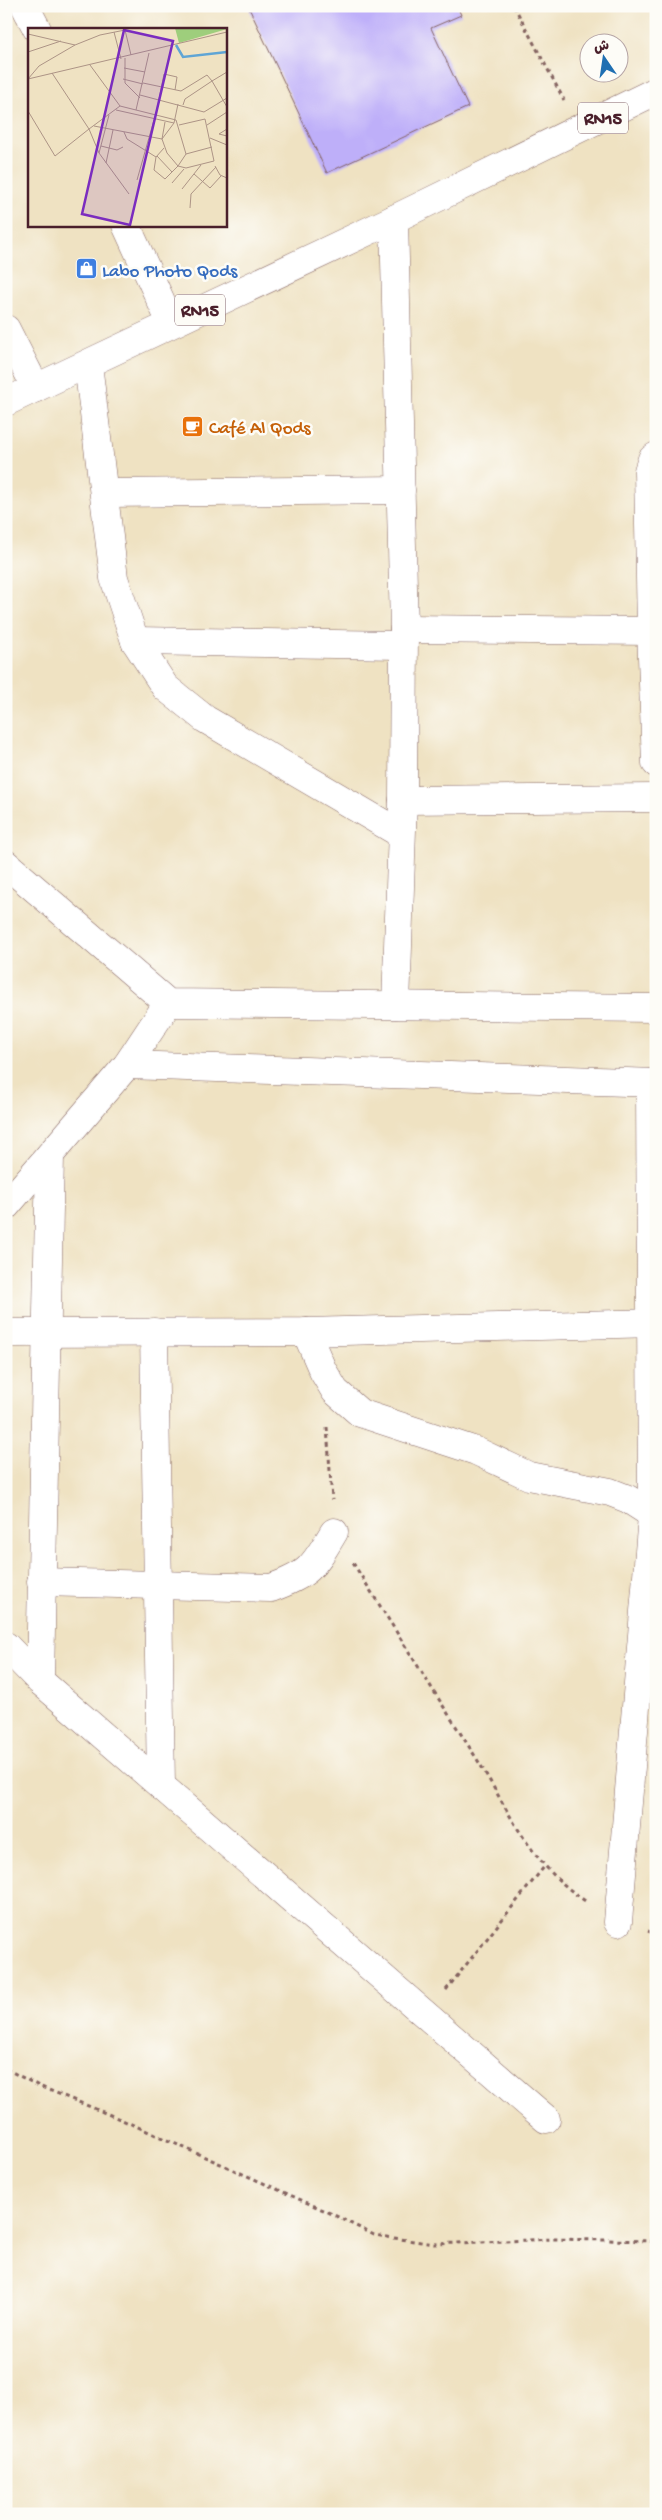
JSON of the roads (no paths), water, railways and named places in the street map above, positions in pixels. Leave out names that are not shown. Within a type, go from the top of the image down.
[{"type":"street","points":[[26,6],[37,28]]},
{"type":"street","name":"RN15","points":[[6,402],[394,219],[656,92]]},
{"type":"street","points":[[394,219],[403,637],[403,800],[396,1005]]},
{"type":"street","points":[[126,226],[171,323]]},
{"type":"street","points":[[6,329],[36,388]]},
{"type":"street","points":[[88,364],[114,578],[135,641],[165,687],[205,719],[401,834]]},
{"type":"street","points":[[656,456],[652,459],[648,471],[656,763]]},
{"type":"street","points":[[105,493],[401,490]]},
{"type":"street","points":[[135,641],[403,637],[653,630]]},
{"type":"street","points":[[403,800],[656,798]]},
{"type":"street","points":[[6,864],[168,1003],[656,1008]]},
{"type":"street","points":[[6,1206],[127,1065],[168,1003]]},
{"type":"street","points":[[127,1065],[653,1083],[654,1516],[618,1922]]},
{"type":"street","points":[[40,1681],[45,1331],[50,1155]]},
{"type":"street","points":[[6,1333],[45,1331],[306,1332],[654,1323]]},
{"type":"street","points":[[154,1332],[161,1786]]},
{"type":"street","points":[[306,1332],[323,1371],[335,1391],[360,1413],[476,1451],[529,1476],[610,1492],[628,1499],[654,1516]]},
{"type":"street","points":[[41,1582],[271,1588],[297,1579],[316,1562],[334,1532]]},
{"type":"street","points":[[6,1646],[40,1681],[546,2119]]},
{"type":"place","name":"Labo Photo Qods","points":[[86,269]]},
{"type":"place","name":"Café Al Qods","points":[[193,426]]}]
